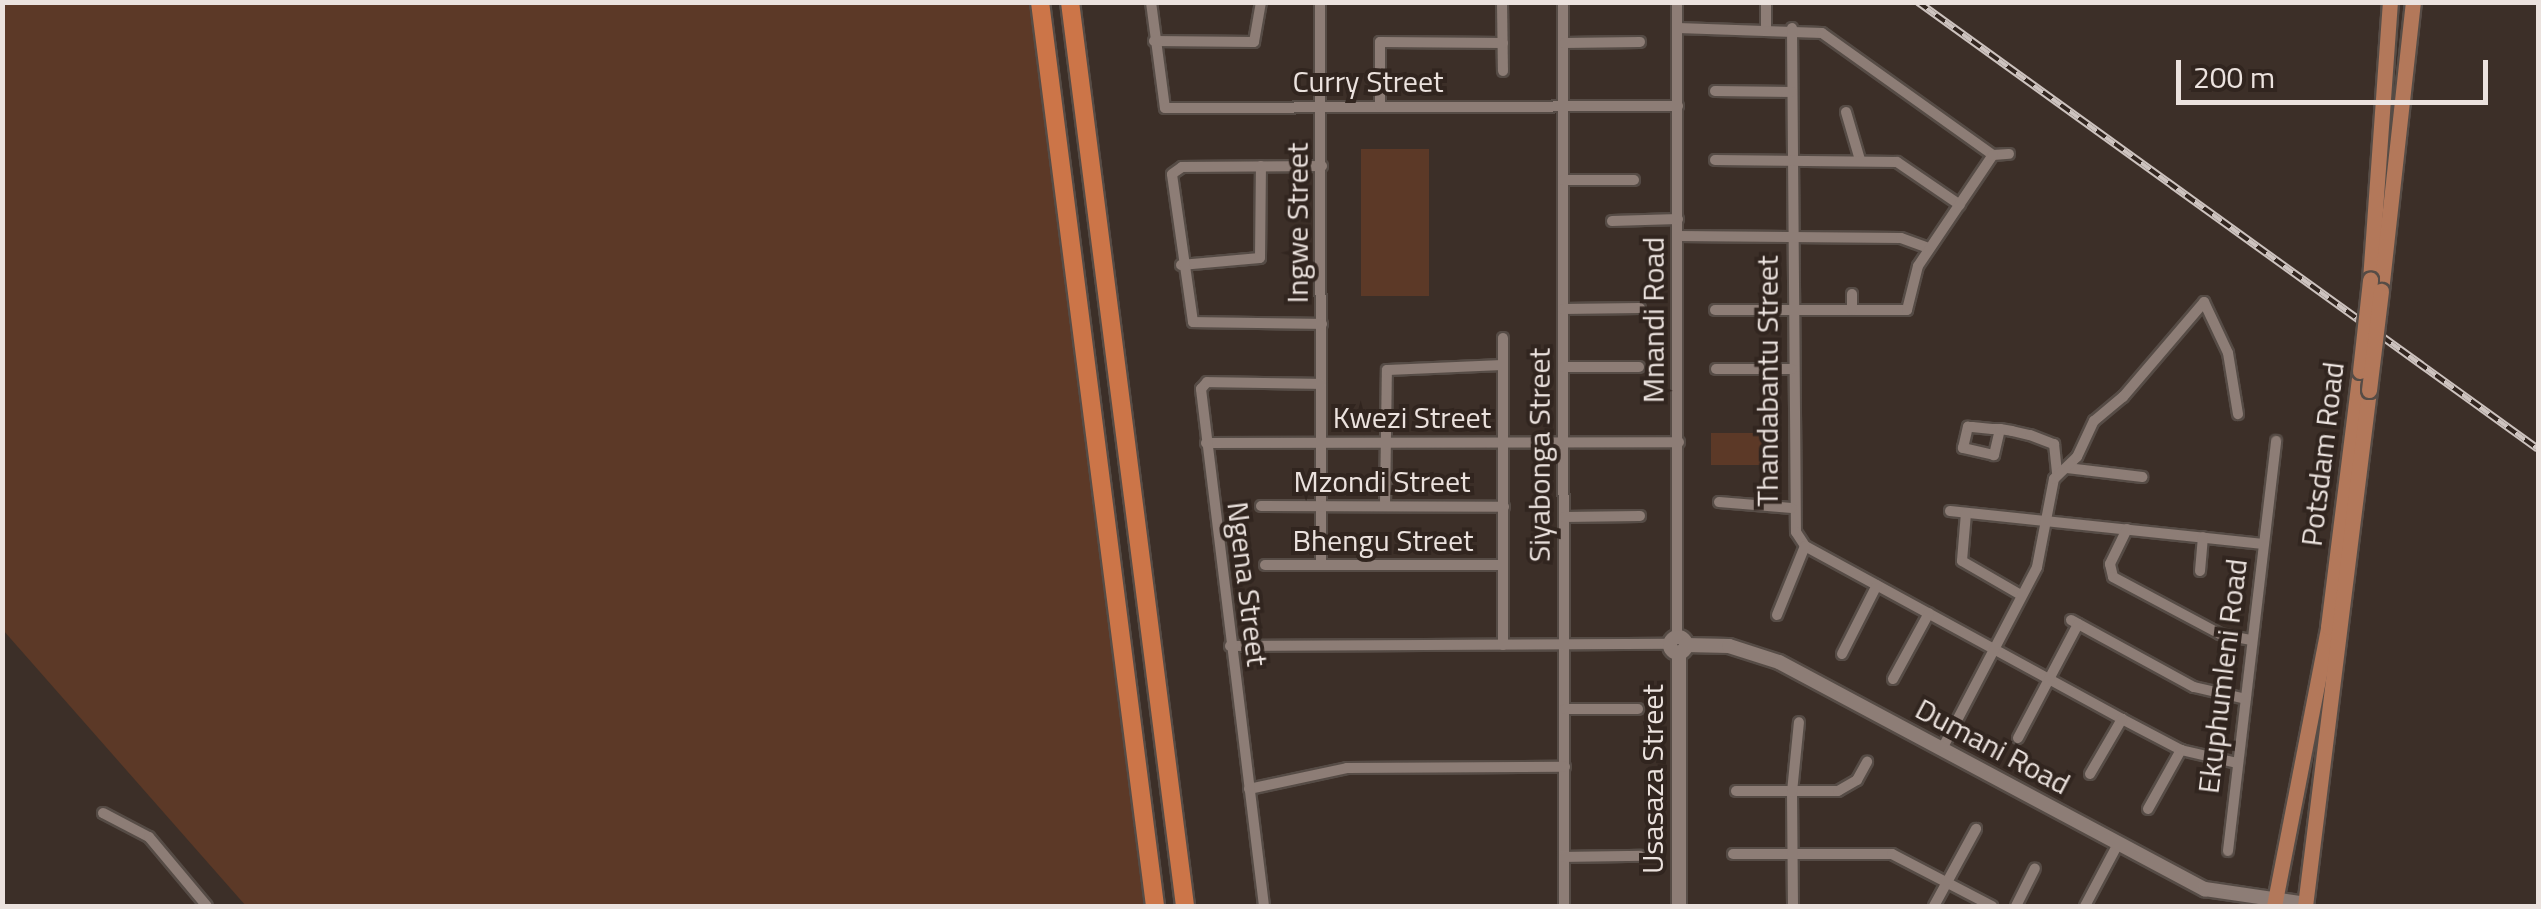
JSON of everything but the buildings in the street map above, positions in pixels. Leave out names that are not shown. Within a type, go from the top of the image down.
[{"type":"highway","points":[[1040,2],[1155,906]]},
{"type":"highway","points":[[1070,2],[1185,906]]},
{"type":"main road","name":"Potsdam Road","points":[[2305,905],[2369,390],[2390,2]]},
{"type":"main road","name":"Potsdam Road","points":[[2274,903],[2328,627],[2413,2]]},
{"type":"street","name":"Curry Street","points":[[1151,2],[1165,108],[1678,106]]},
{"type":"street","points":[[1154,40],[1251,43],[1260,36],[1260,2]]},
{"type":"street","name":"Ingwe Street","points":[[1320,2],[1322,565]]},
{"type":"street","points":[[1502,2],[1503,71]]},
{"type":"street","name":"Siyabonga Street","points":[[1563,2],[1564,906]]},
{"type":"street","name":"Mnandi Road","points":[[1677,2],[1678,645]]},
{"type":"street","points":[[1766,2],[1766,28]]},
{"type":"street","points":[[1678,28],[1792,28],[1829,38],[1994,156],[2009,154]]},
{"type":"street","name":"Thandabantu Street","points":[[1792,28],[1792,508],[1805,546],[2122,720],[2182,750],[2236,763]]},
{"type":"street","points":[[1371,30],[1380,42],[1380,106]]},
{"type":"street","points":[[1380,42],[1503,42]]},
{"type":"street","points":[[1564,43],[1640,42]]},
{"type":"street","points":[[1715,90],[1792,92]]},
{"type":"street","points":[[1846,112],[1860,160]]},
{"type":"street","points":[[1715,310],[1907,310],[1929,248],[1994,156]]},
{"type":"street","points":[[1715,160],[1860,160],[1904,164],[1960,205]]},
{"type":"street","points":[[1181,265],[1260,258],[1261,166]]},
{"type":"street","points":[[1322,166],[1173,170],[1186,309],[1196,325],[1322,324]]},
{"type":"street","points":[[1564,180],[1634,180]]},
{"type":"street","points":[[1612,221],[1678,219]]},
{"type":"street","points":[[1678,236],[1902,238],[1929,248]]},
{"type":"street","points":[[1852,294],[1852,310]]},
{"type":"street","points":[[1942,749],[2038,567],[2059,475],[2094,421],[2124,397],[2204,302],[2228,352],[2238,414]]},
{"type":"street","points":[[1563,309],[1640,308]]},
{"type":"street","points":[[1503,338],[1503,645]]},
{"type":"street","points":[[1377,360],[1386,370],[1385,506]]},
{"type":"street","points":[[1386,370],[1503,365]]},
{"type":"street","points":[[1442,382],[1443,366]]},
{"type":"street","points":[[1563,367],[1639,367]]},
{"type":"street","points":[[1716,369],[1792,370]]},
{"type":"street","name":"Ngena Street","points":[[1264,906],[1200,399],[1207,382],[1321,384]]},
{"type":"street","points":[[2000,430],[2052,442],[2059,475]]},
{"type":"street","name":"Ekuphumleni Road","points":[[2228,851],[2276,441]]},
{"type":"street","name":"Kwezi Street","points":[[1206,444],[1678,442]]},
{"type":"street","points":[[2059,475],[2142,477]]},
{"type":"street","points":[[1719,502],[1792,508]]},
{"type":"street","name":"Mzondi Street","points":[[1261,506],[1504,507]]},
{"type":"street","points":[[1950,511],[2263,544]]},
{"type":"street","points":[[1966,513],[1962,560],[2021,595]]},
{"type":"street","points":[[1564,517],[1640,516]]},
{"type":"street","points":[[2127,529],[2110,564],[2113,577],[2220,634],[2251,640]]},
{"type":"street","points":[[2200,571],[2203,537]]},
{"type":"street","points":[[1777,615],[1805,546]]},
{"type":"street","name":"Bhengu Street","points":[[1265,565],[1502,565]]},
{"type":"street","points":[[1842,654],[1876,585]]},
{"type":"street","points":[[1894,679],[1929,613]]},
{"type":"street","points":[[2018,738],[2075,622],[2194,687],[2246,699]]},
{"type":"street","name":"Usasaza Street","points":[[1678,645],[1679,906]]},
{"type":"street","name":"Dumani Road","points":[[1230,646],[1729,646],[1779,662],[2205,889],[2305,905]]},
{"type":"street","points":[[1565,709],[1638,709]]},
{"type":"street","points":[[2090,774],[2122,720]]},
{"type":"street","points":[[1793,906],[1792,792],[1799,722]]},
{"type":"street","points":[[2148,809],[2182,750]]},
{"type":"street","points":[[1736,791],[1846,788],[1866,762]]},
{"type":"street","points":[[1249,789],[1346,768],[1565,767]]},
{"type":"street","points":[[102,813],[149,837],[207,906]]},
{"type":"street","points":[[1934,906],[1976,829]]},
{"type":"street","points":[[2085,906],[2118,844]]},
{"type":"street","points":[[1733,854],[1886,852],[1992,906]]},
{"type":"street","points":[[1564,858],[1640,856]]},
{"type":"street","points":[[2016,906],[2035,868]]},
{"type":"shaded area","points":[[2,3],[1030,3],[1144,906],[246,906],[3,630]]},
{"type":"shaded area","points":[[1361,149],[1429,149],[1429,296],[1361,296]]},
{"type":"shaded area","points":[[1711,433],[1764,433],[1764,465],[1711,465]]},
{"type":"railway","points":[[1918,2],[2538,449]]}]
